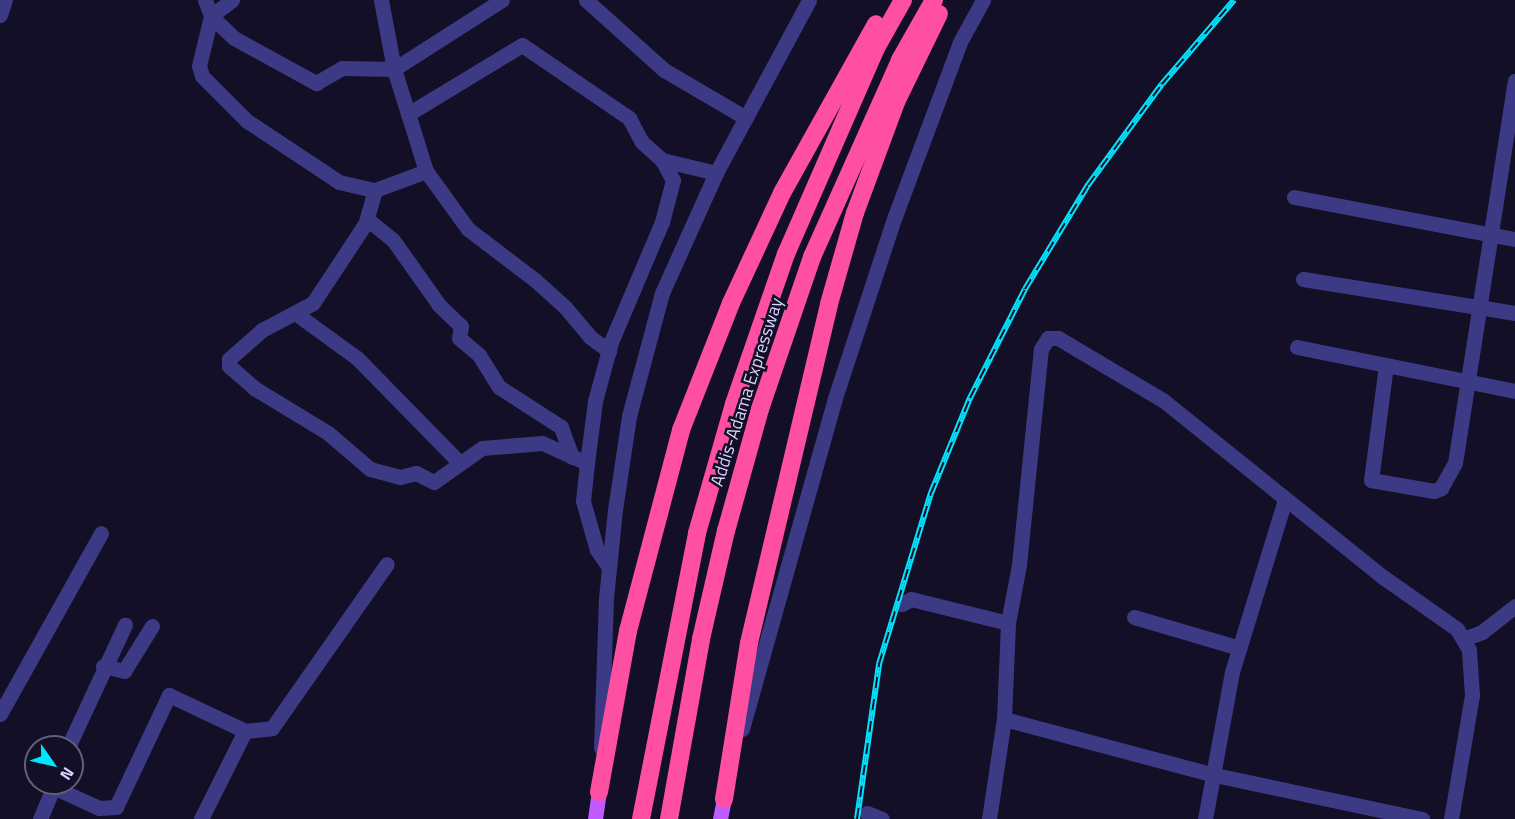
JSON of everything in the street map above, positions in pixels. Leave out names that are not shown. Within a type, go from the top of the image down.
[{"type":"highway","points":[[599,792],[628,631],[681,430],[731,303],[782,193],[856,56],[892,0]]},
{"type":"highway","name":"Addis-Adama Expressway","points":[[640,819],[695,544],[734,404],[786,254],[876,48],[903,0]]},
{"type":"highway","name":"Addis-Adama Expressway","points":[[669,819],[704,628],[760,409],[812,257],[900,60],[934,0]]},
{"type":"highway","points":[[723,799],[749,643],[829,304],[855,213],[896,102],[946,0]]},
{"type":"main road","points":[[595,819],[599,792]]},
{"type":"main road","points":[[720,819],[723,799]]},
{"type":"street","points":[[0,15],[5,0]]},
{"type":"street","points":[[205,0],[211,16],[234,38],[316,83],[342,68],[394,69],[502,0]]},
{"type":"street","points":[[232,0],[211,16],[200,66],[202,76],[247,122],[339,183],[375,190],[426,171]]},
{"type":"street","points":[[381,0],[394,69],[426,171],[468,229],[565,307],[587,335],[609,351]]},
{"type":"street","points":[[586,0],[664,70],[746,118]]},
{"type":"street","points":[[599,792],[609,567],[629,416],[662,293],[716,173],[809,0]]},
{"type":"street","points":[[723,799],[834,401],[899,205],[960,42],[983,0]]},
{"type":"street","points":[[408,114],[522,45],[628,118],[642,142],[662,160],[673,180],[662,222],[609,351],[580,460],[583,501],[597,550],[609,567]]},
{"type":"street","points":[[1386,365],[1370,477],[1375,482],[1434,491],[1441,488],[1455,463],[1515,81]]},
{"type":"street","points":[[662,160],[716,173]]},
{"type":"street","points":[[375,190],[367,219],[313,303],[262,330],[229,359],[230,366],[255,387],[328,433],[370,469],[400,477],[416,473],[434,482],[459,462],[482,448],[542,443],[580,460]]},
{"type":"street","points":[[1294,197],[1515,239]]},
{"type":"street","points":[[367,219],[393,240],[439,305],[461,326],[459,338],[479,355],[500,387],[561,427],[580,460]]},
{"type":"street","points":[[1303,279],[1515,313]]},
{"type":"street","points":[[295,313],[357,358],[459,462]]},
{"type":"street","points":[[988,819],[1004,718],[1008,623],[1019,565],[1041,349],[1048,338],[1058,338],[1164,401],[1383,577],[1457,629],[1469,650],[1472,695],[1451,819]]},
{"type":"street","points":[[1297,347],[1515,391]]},
{"type":"street","points":[[1205,819],[1215,775],[1218,734],[1239,648],[1285,500]]},
{"type":"street","points":[[0,714],[101,532]]},
{"type":"street","points":[[74,795],[99,808],[116,807],[169,694],[246,731],[272,729],[387,564]]},
{"type":"street","points":[[902,604],[911,599],[1008,623]]},
{"type":"street","points":[[1463,639],[1482,632],[1515,606]]},
{"type":"street","points":[[1134,617],[1239,648]]},
{"type":"street","points":[[73,735],[103,666],[125,625]]},
{"type":"street","points":[[103,666],[124,671],[152,626]]},
{"type":"street","points":[[1004,718],[1215,775],[1422,819]]},
{"type":"street","points":[[201,819],[246,731]]},
{"type":"street","points":[[40,819],[50,795]]},
{"type":"street","points":[[867,813],[882,819]]},
{"type":"railway","points":[[857,819],[879,664],[931,493],[970,398],[1025,289],[1088,185],[1162,84],[1234,0]]}]
